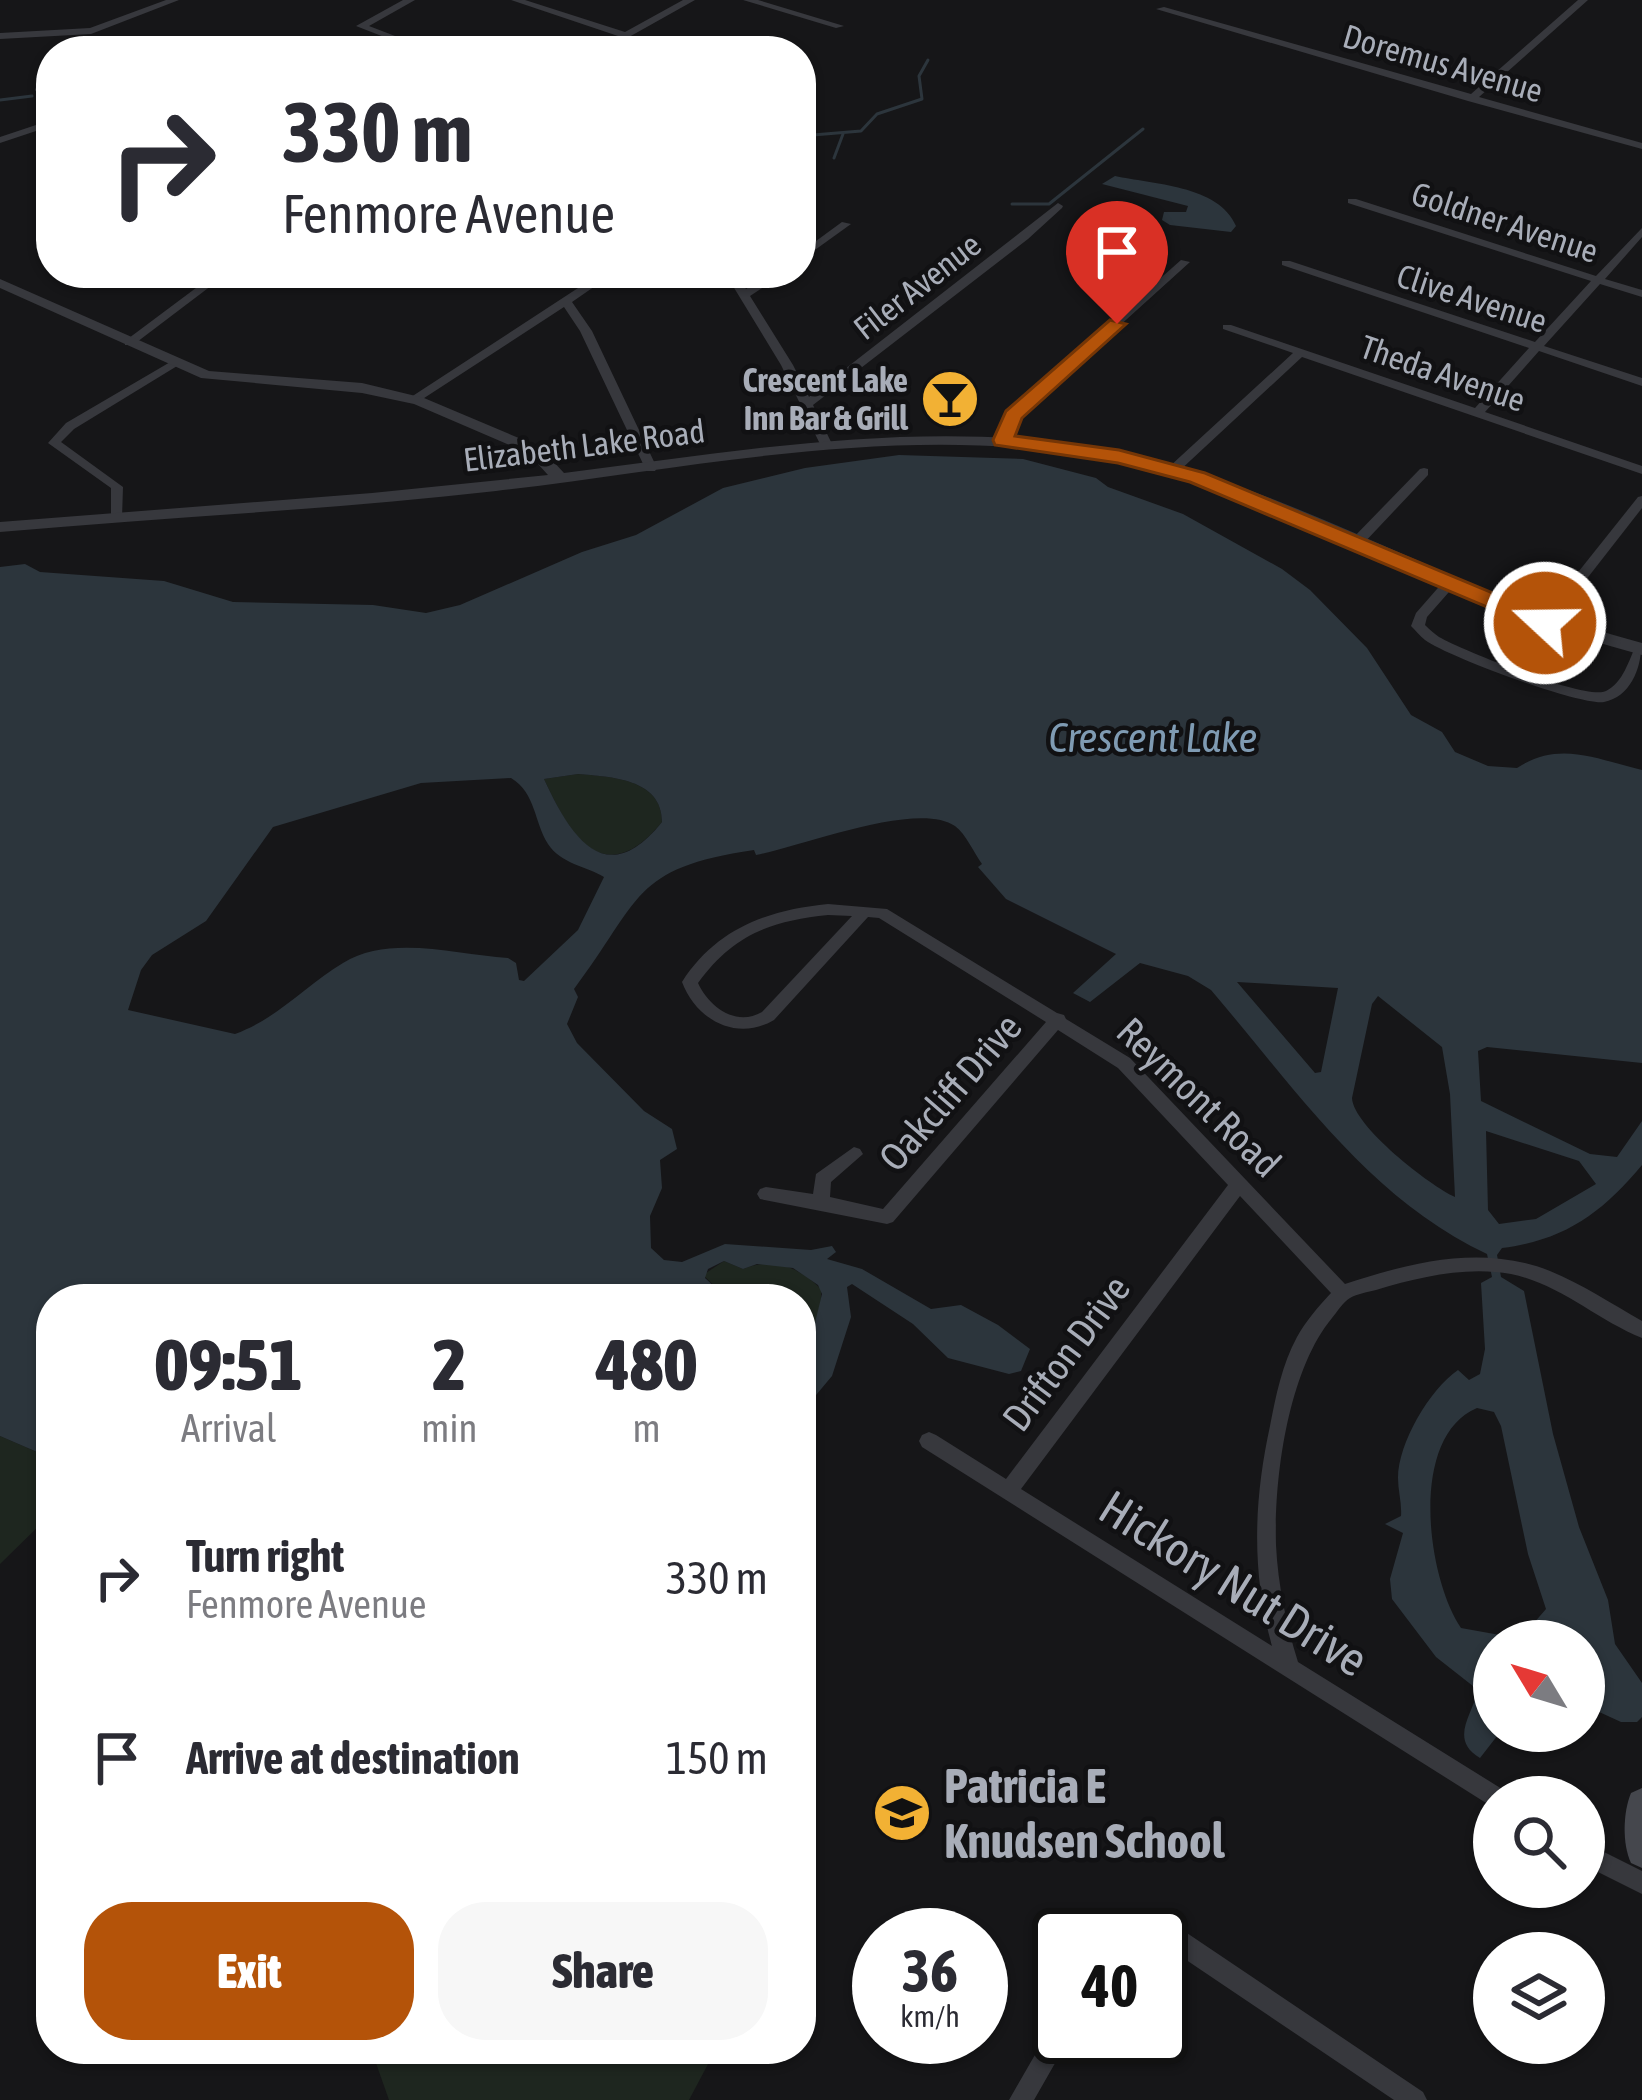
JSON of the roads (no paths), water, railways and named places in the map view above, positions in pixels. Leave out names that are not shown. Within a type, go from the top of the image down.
[{"type":"main road","points":[[1642,1804],[1642,1852]]},
{"type":"street","points":[[77,36],[174,0]]},
{"type":"street","points":[[385,36],[364,29],[363,23],[410,0]]},
{"type":"street","points":[[516,0],[625,35],[690,0]]},
{"type":"street","points":[[748,0],[839,26]]},
{"type":"street","points":[[1471,99],[1583,0]]},
{"type":"street","name":"Doremus Avenue","points":[[1161,9],[1642,146]]},
{"type":"street","points":[[0,36],[36,38]]},
{"type":"street","points":[[0,140],[36,128]]},
{"type":"street","name":"Goldner Avenue","points":[[1352,201],[1642,294]]},
{"type":"street","name":"Filer Avenue","points":[[806,405],[1058,206]]},
{"type":"street","points":[[816,246],[846,224]]},
{"type":"street","points":[[1477,412],[1642,231]]},
{"type":"street","points":[[1003,440],[1020,408],[1185,262]]},
{"type":"street","name":"Clive Avenue","points":[[1286,263],[1642,382]]},
{"type":"street","points":[[0,283],[176,364],[232,380],[350,387],[414,399],[534,450],[561,478]]},
{"type":"street","points":[[129,343],[203,288]]},
{"type":"street","points":[[414,399],[587,288]]},
{"type":"street","points":[[739,288],[826,444]]},
{"type":"street","points":[[744,296],[757,288]]},
{"type":"street","points":[[566,302],[586,331],[650,468]]},
{"type":"street","name":"Theda Avenue","points":[[1227,327],[1642,470]]},
{"type":"street","points":[[1173,470],[1301,352]]},
{"type":"street","points":[[116,518],[117,487],[54,443],[58,434],[176,364]]},
{"type":"street","name":"Elizabeth Lake Road","points":[[0,527],[306,506],[826,444],[911,437],[1003,440],[1094,452],[1173,470],[1545,623],[1641,649]]},
{"type":"street","points":[[1356,543],[1424,472]]},
{"type":"street","points":[[1545,623],[1642,500]]},
{"type":"street","points":[[1449,584],[1421,616],[1418,626],[1432,639],[1573,693],[1598,699],[1610,694],[1632,671],[1641,649]]},
{"type":"street","name":"Reymont Road","points":[[865,910],[769,1016],[751,1024],[723,1016],[692,995],[690,982],[699,966],[728,941],[793,911],[839,906],[865,910],[910,928],[1124,1063],[1342,1293]]},
{"type":"street","name":"Oakcliff Drive","points":[[821,1202],[887,1217],[1058,1019]]},
{"type":"street","points":[[766,1194],[821,1202],[822,1179],[854,1154]]},
{"type":"street","name":"Drifton Drive","points":[[1008,1491],[1239,1184]]},
{"type":"street","points":[[1288,1664],[1274,1623],[1265,1570],[1263,1511],[1295,1362],[1308,1335],[1342,1293],[1391,1276],[1494,1266],[1532,1273],[1640,1326]]},
{"type":"street","name":"Hickory Nut Drive","points":[[929,1441],[1473,1783]]},
{"type":"street","points":[[1605,1864],[1642,1883]]},
{"type":"street","points":[[1188,1948],[1415,2100]]},
{"type":"street","points":[[1022,2100],[1042,2064]]},
{"type":"water","points":[[1115,176],[1200,194],[1227,212],[1236,226],[1231,232],[1170,225],[1162,220],[1164,212],[1186,212],[1188,206],[1102,184]]},
{"type":"water","name":"Crescent Lake","points":[[899,455],[1023,459],[1096,478],[1108,487],[1183,514],[1282,569],[1310,590],[1367,648],[1411,715],[1442,732],[1455,752],[1488,766],[1517,768],[1563,753],[1642,770],[1642,1063],[1487,1047],[1478,1051],[1481,1101],[1590,1154],[1617,1157],[1642,1121],[1642,1165],[1612,1197],[1581,1222],[1545,1238],[1502,1248],[1497,1255],[1501,1277],[1524,1291],[1553,1434],[1579,1527],[1608,1600],[1615,1644],[1642,1683],[1642,1717],[1637,1722],[1605,1715],[1605,1620],[1536,1620],[1546,1609],[1494,1412],[1477,1408],[1455,1424],[1441,1448],[1430,1510],[1439,1577],[1449,1605],[1461,1628],[1473,1630],[1473,1686],[1436,1657],[1392,1599],[1390,1579],[1403,1533],[1385,1524],[1401,1516],[1398,1478],[1403,1449],[1418,1418],[1447,1379],[1458,1370],[1469,1380],[1480,1374],[1485,1349],[1481,1283],[1492,1277],[1487,1254],[1445,1231],[1370,1172],[1304,1102],[1211,990],[1188,976],[1140,963],[1090,1002],[1073,993],[1116,954],[1006,899],[978,867],[982,864],[963,834],[938,819],[888,821],[756,855],[754,850],[714,857],[661,878],[628,910],[574,989],[578,997],[567,1024],[577,1043],[644,1111],[672,1129],[677,1149],[660,1160],[662,1188],[650,1216],[651,1248],[664,1260],[682,1262],[725,1244],[811,1250],[832,1246],[836,1252],[827,1259],[862,1269],[931,1309],[961,1305],[998,1325],[1030,1349],[1021,1371],[1009,1374],[948,1358],[913,1324],[852,1284],[847,1287],[851,1317],[832,1376],[816,1395],[816,1319],[822,1294],[818,1285],[793,1268],[757,1264],[743,1269],[724,1261],[708,1269],[705,1278],[712,1284],[36,1284],[36,1452],[0,1436],[0,567],[25,564],[40,572],[164,581],[233,602],[373,605],[426,613],[460,605],[582,552],[636,535],[723,488],[805,468]],"holes":[[[578,774],[644,788],[660,807],[662,822],[642,843],[623,853],[606,854],[578,836],[544,779]],[[511,778],[525,792],[553,851],[604,877],[578,930],[524,981],[519,980],[516,963],[508,958],[402,948],[361,954],[343,963],[264,1020],[235,1034],[128,1010],[141,970],[152,955],[206,921],[273,827],[421,783]],[[1237,982],[1338,988],[1321,1072],[1315,1073]],[[1378,996],[1442,1047],[1450,1094],[1455,1197],[1394,1154],[1365,1124],[1352,1098],[1372,1004]],[[1486,1131],[1579,1161],[1596,1184],[1536,1219],[1499,1224],[1488,1210]]]},
{"type":"water","name":"Crescent Lake","points":[[1473,1704],[1473,1752],[1485,1752],[1480,1758],[1471,1751],[1466,1743],[1465,1727]]},
{"type":"waterway","points":[[816,135],[861,131],[877,114],[922,99],[919,76],[928,60]]},
{"type":"waterway","points":[[0,100],[32,96]]},
{"type":"waterway","points":[[1012,204],[1049,204],[1143,129]]},
{"type":"waterway","points":[[834,158],[843,134]]},
{"type":"place","name":"Crescent Lake Inn Bar & Grill","points":[[950,399]]},
{"type":"place","name":"Patricia E Knudsen School","points":[[902,1813]]}]
